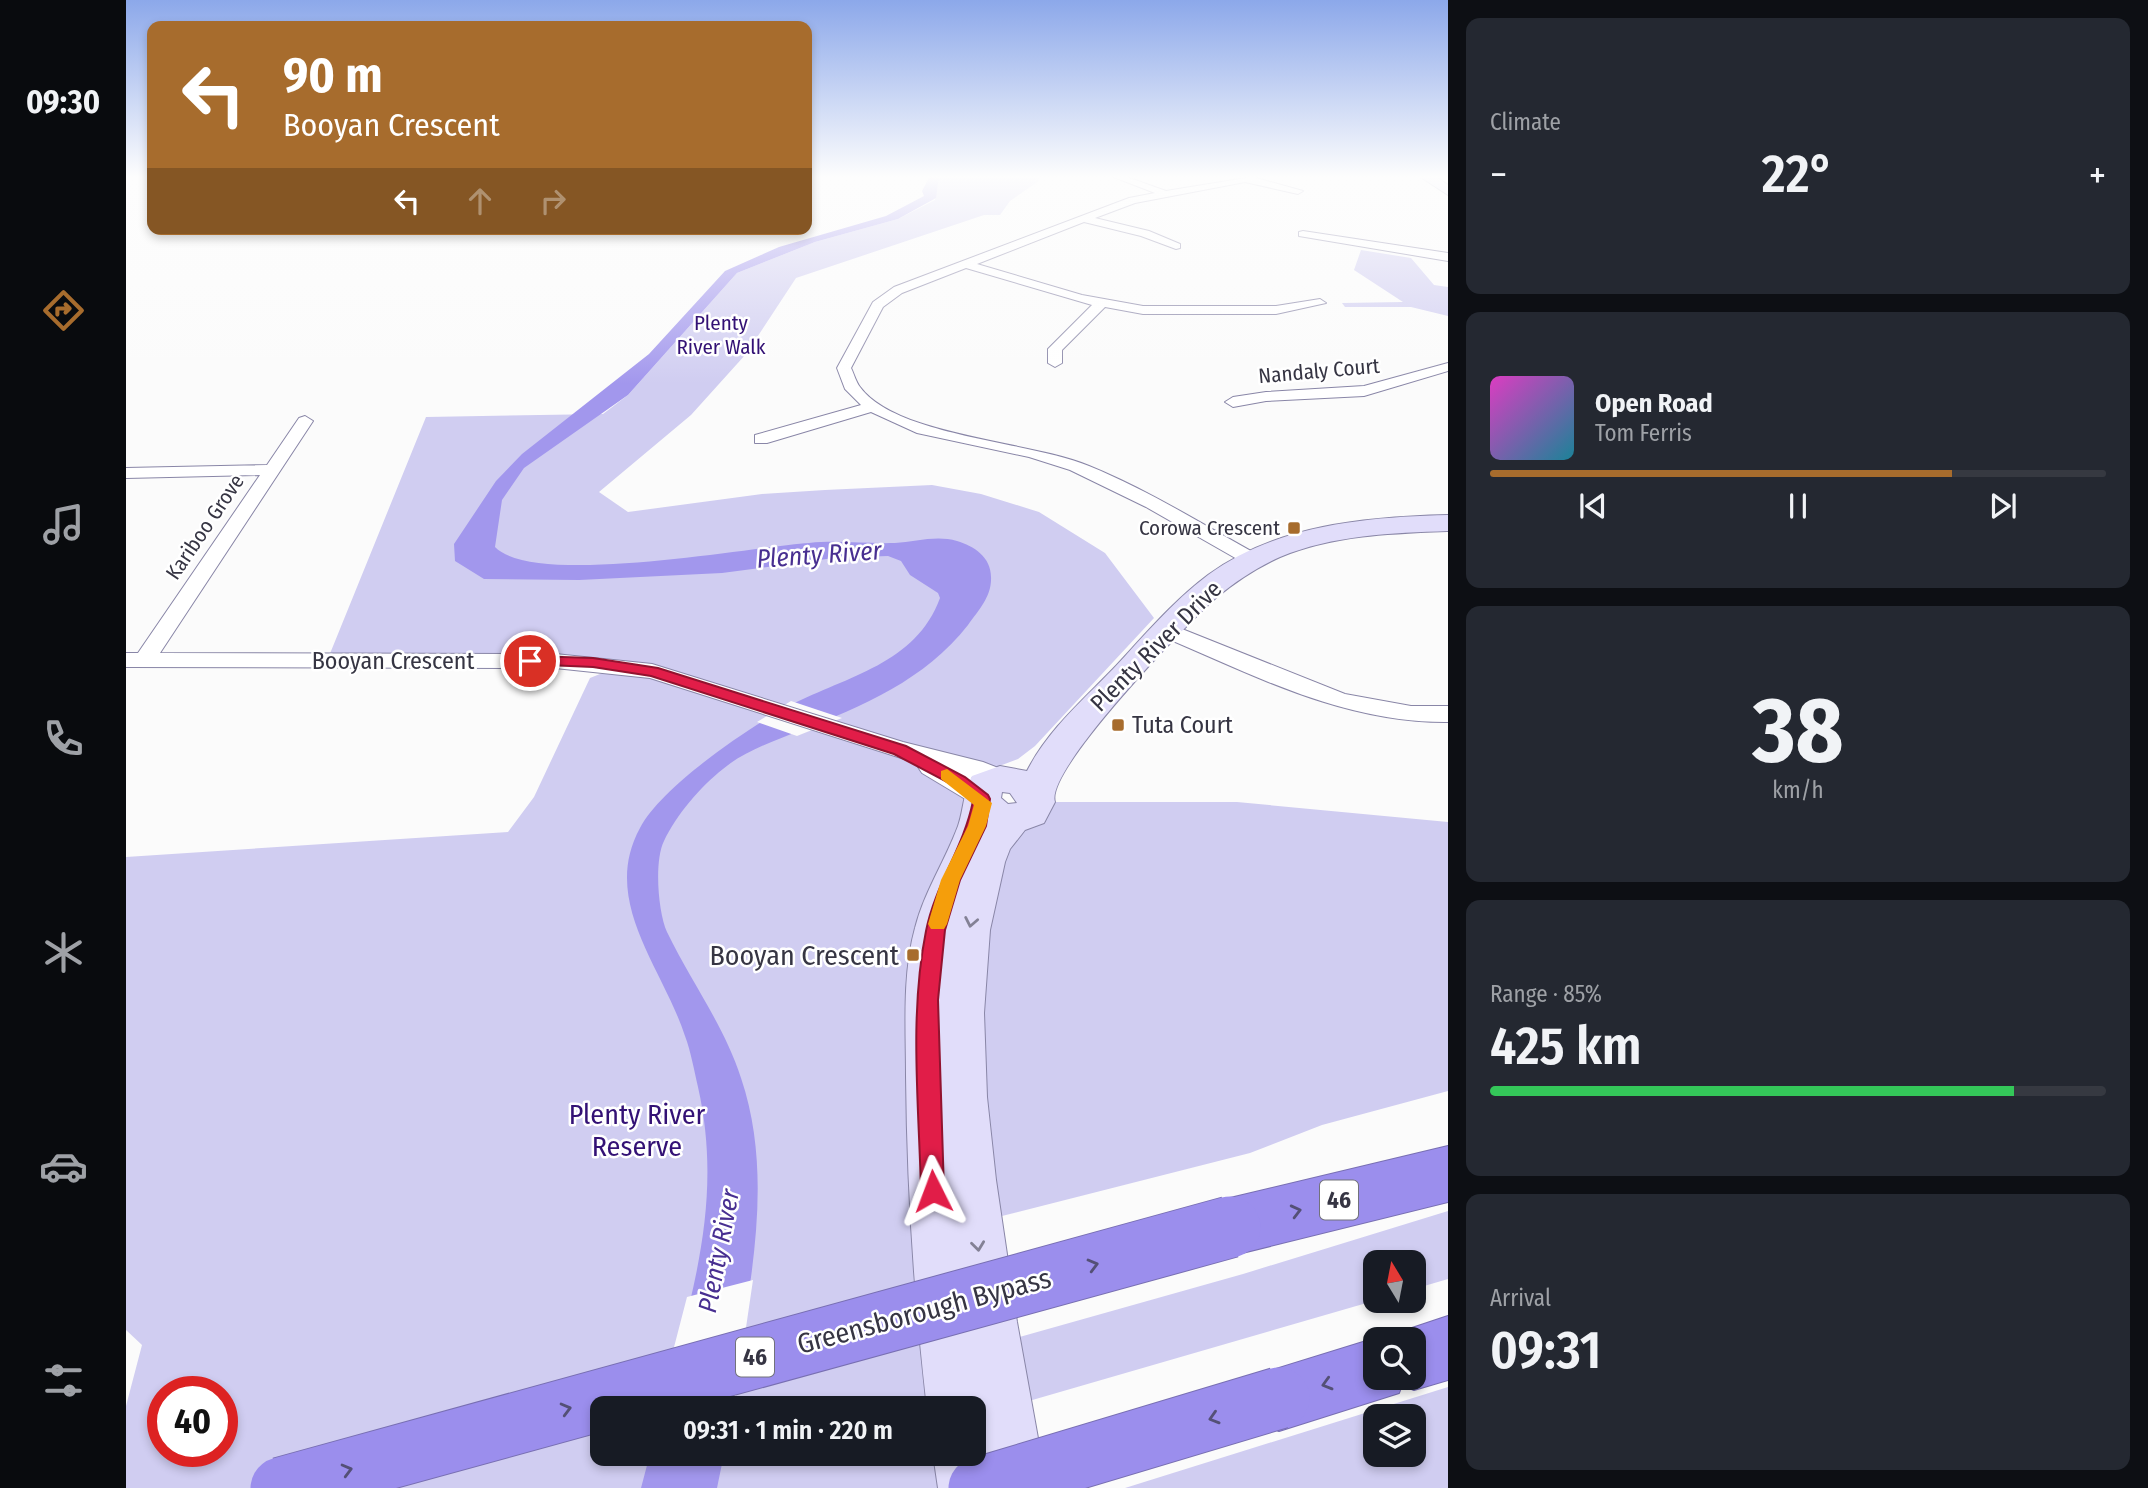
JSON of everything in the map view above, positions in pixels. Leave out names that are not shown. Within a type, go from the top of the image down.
[{"type":"highway","name":"Greensborough Bypass","points":[[281,1488],[1230,1227],[1448,1174]]},
{"type":"highway","points":[[1426,1354],[1448,1348]]},
{"type":"highway","points":[[979,1488],[1363,1374]]},
{"type":"street","points":[[1013,245],[898,290],[878,305],[845,368],[850,386],[873,407],[925,430],[1073,465],[1128,491],[1251,559]]},
{"type":"street","points":[[1375,245],[1448,257]]},
{"type":"street","points":[[964,264],[1101,304],[1188,312],[1290,310],[1320,303]]},
{"type":"street","points":[[1055,363],[1055,349],[1101,304]]},
{"type":"street","name":"Nandaly Court","points":[[1233,402],[1267,396],[1363,391],[1389,386],[1426,370],[1448,367]]},
{"type":"street","points":[[761,439],[873,407]]},
{"type":"street","name":"Kariboo Grove","points":[[135,660],[305,421]]},
{"type":"street","points":[[126,473],[271,470]]},
{"type":"street","name":"Plenty River Drive","points":[[955,1396],[941,1289],[933,1191],[928,1000],[936,930],[951,880],[977,826],[1004,796],[1040,777],[1056,750],[1167,630],[1218,581],[1251,559],[1297,542],[1340,532],[1402,524],[1448,523]]},
{"type":"street","points":[[1167,630],[1327,696],[1384,712],[1448,715]]},
{"type":"street","name":"Booyan Crescent","points":[[135,660],[555,661],[622,666],[686,682],[900,750],[959,781],[1004,796]]},
{"type":"street","name":"Plenty River Drive","points":[[1004,796],[997,835],[989,848],[966,952],[962,1007],[962,1068],[969,1170],[992,1356],[1016,1488]]},
{"type":"street","points":[[966,1466],[969,1488]]},
{"type":"green space","name":"Plenty River Reserve","points":[[806,245],[893,245],[796,278],[746,354],[691,415],[599,492],[628,512],[762,494],[825,490],[932,485],[981,494],[1039,512],[1105,553],[1154,618],[1035,746],[1018,759],[994,768],[940,1396],[590,1396],[590,1466],[946,1466],[949,1488],[126,1488],[126,1406],[142,1345],[126,1330],[126,857],[508,832],[534,797],[590,678],[620,666],[327,661],[426,417],[603,414],[628,395],[737,273]]},
{"type":"green space","points":[[1361,250],[1411,258],[1434,285],[1448,287],[1448,316],[1411,307],[1345,307],[1342,303],[1403,302],[1354,270]]},
{"type":"green space","points":[[1048,802],[1237,802],[1448,822],[1448,1091],[1322,1125],[1250,1153],[986,1220],[973,995],[1009,837],[1040,822]]},
{"type":"green space","points":[[1448,1211],[1448,1279],[1426,1285],[1426,1250],[1363,1250],[1363,1304],[1012,1406],[1002,1342],[1243,1274]]},
{"type":"green space","points":[[1448,1387],[1448,1488],[1125,1488],[1363,1414],[1363,1467],[1426,1467],[1426,1404],[1394,1404]]},
{"type":"water","name":"Plenty River","points":[[806,245],[737,273],[628,395],[524,468],[502,500],[495,547],[518,559],[552,564],[596,565],[820,542],[895,543],[941,539],[957,541],[980,553],[988,564],[991,584],[987,597],[968,625],[951,644],[913,676],[869,701],[740,757],[706,784],[675,821],[664,841],[658,873],[659,900],[664,923],[726,1040],[741,1078],[752,1118],[758,1201],[750,1285],[732,1396],[666,1396],[701,1249],[706,1210],[705,1129],[687,1042],[639,934],[631,908],[627,882],[630,855],[640,828],[651,812],[686,776],[773,715],[878,665],[897,653],[929,620],[940,598],[938,593],[910,575],[901,561],[888,556],[834,558],[722,573],[579,580],[484,579],[455,561],[454,544],[496,481],[522,454],[649,354],[725,271],[779,247]]},
{"type":"water","points":[[647,1466],[722,1466],[717,1488],[641,1488]]},
{"type":"pier","points":[[791,701],[842,718],[797,736],[757,722]]},
{"type":"pier","points":[[753,1280],[736,1396],[661,1396],[687,1297]]},
{"type":"slow traffic","points":[[938,924],[951,880],[977,826],[983,803],[982,799],[959,781],[947,775]]},
{"type":"place","name":"Corowa Crescent","points":[[1294,528]]},
{"type":"place","name":"Tuta Court","points":[[1118,725]]},
{"type":"place","name":"Booyan Crescent","points":[[913,955]]},
{"type":"route","points":[[530,661],[593,663],[652,671],[900,750],[959,781],[982,799],[977,826],[951,880],[936,930],[928,1000],[928,1093],[933,1191]]},
{"type":"park label","name":"Plenty River Walk","points":[[721,335]]}]
